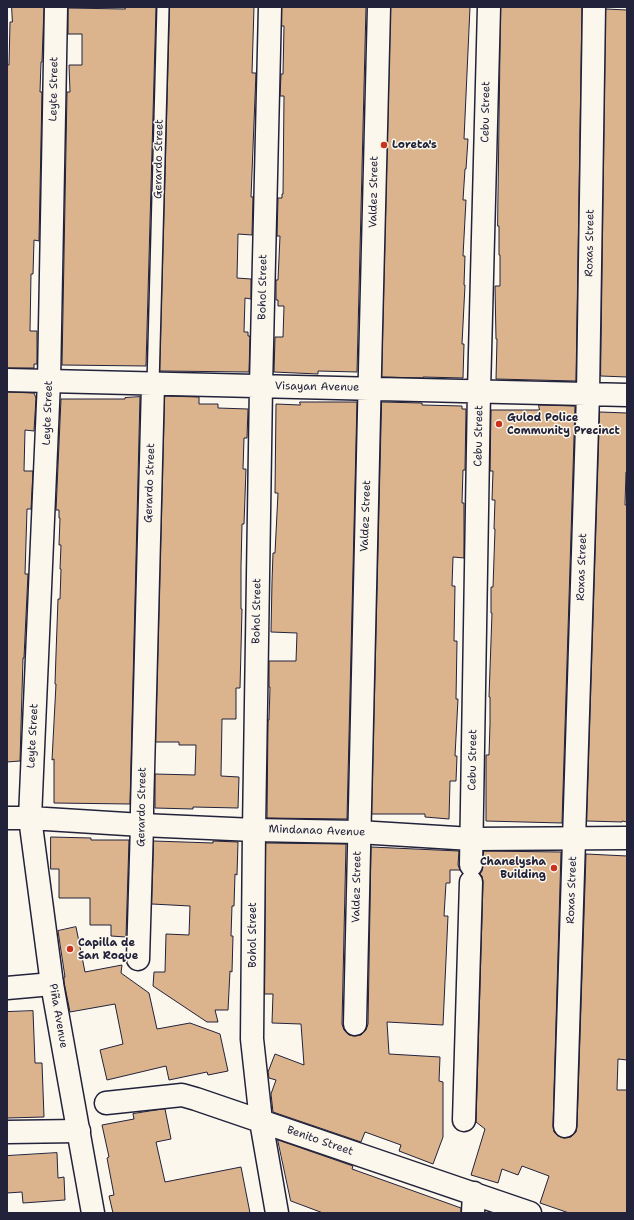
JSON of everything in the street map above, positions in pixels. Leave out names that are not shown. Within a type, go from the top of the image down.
[{"type":"street","name":"Leyte Street","points":[[30,818],[49,381],[56,7]]},
{"type":"street","name":"Bohol Street","points":[[270,7],[261,386],[252,1040],[261,1121],[280,1212]]},
{"type":"street","name":"Valdez Street","points":[[354,1024],[378,7]]},
{"type":"street","name":"Cebu Street","points":[[464,1120],[472,839],[479,391],[489,7]]},
{"type":"street","name":"Roxas Street","points":[[565,1126],[588,394],[594,7]]},
{"type":"street","name":"Visayan Avenue","points":[[7,380],[627,395]]},
{"type":"street","name":"Gerardo Street","points":[[138,959],[153,384]]},
{"type":"street","name":"Mindanao Avenue","points":[[7,818],[254,830],[358,832],[472,839],[627,838]]},
{"type":"street","name":"Piña Avenue","points":[[30,818],[52,984],[93,1213]]},
{"type":"street","points":[[7,988],[52,984]]},
{"type":"street","name":"Benito Street","points":[[106,1103],[182,1095],[261,1121],[473,1203],[530,1213]]},
{"type":"street","points":[[7,1132],[79,1131]]},
{"type":"lane","name":"Gerardo Street","points":[[153,384],[163,7]]},
{"type":"building","points":[[12,7],[44,7],[40,92],[42,92],[39,241],[34,240],[33,274],[31,274],[30,331],[37,331],[37,364],[34,364],[34,368],[7,368],[7,65],[9,65],[10,22],[12,22]]},
{"type":"building","points":[[125,7],[156,7],[146,366],[62,365],[67,92],[70,92],[69,65],[82,65],[82,34],[68,34],[68,8],[125,9]]},
{"type":"building","points":[[170,7],[254,7],[252,73],[256,73],[251,197],[253,197],[252,235],[238,234],[237,278],[251,279],[251,299],[245,298],[244,332],[248,332],[248,336],[250,336],[249,372],[160,371]]},
{"type":"building","points":[[282,7],[366,7],[357,372],[318,371],[318,374],[274,372],[275,337],[283,337],[284,306],[278,306],[278,300],[276,300],[276,280],[278,280],[280,236],[277,236],[278,198],[282,198],[283,194],[284,96],[280,96],[281,74],[283,74],[284,26],[282,26]]},
{"type":"building","points":[[391,7],[470,7],[464,139],[468,139],[463,200],[466,200],[463,256],[465,256],[465,285],[462,344],[464,344],[463,378],[382,377]]},
{"type":"building","points":[[501,7],[582,7],[576,381],[496,379],[497,339],[495,286],[500,286],[498,226]]},
{"type":"building","points":[[606,9],[627,10],[627,377],[601,376]]},
{"type":"building","points":[[7,392],[34,393],[36,398],[34,431],[25,430],[24,471],[33,471],[31,509],[27,509],[25,574],[28,574],[23,658],[20,761],[7,762]]},
{"type":"building","points":[[165,396],[199,397],[199,404],[218,404],[218,408],[248,409],[247,438],[244,438],[243,469],[246,469],[244,524],[242,524],[240,688],[236,688],[236,719],[222,719],[221,776],[239,777],[238,808],[155,808],[155,774],[195,775],[196,745],[179,745],[179,742],[156,742]]},
{"type":"building","points":[[140,397],[130,804],[54,803],[54,759],[52,760],[58,599],[60,599],[61,569],[61,545],[59,545],[60,518],[59,510],[56,510],[61,399],[125,399]]},
{"type":"building","points":[[300,402],[357,402],[347,819],[267,818],[268,720],[270,687],[269,661],[296,661],[297,633],[271,632],[273,553],[275,553],[278,493],[275,493],[276,404],[300,405]]},
{"type":"building","points":[[382,402],[462,406],[462,409],[466,409],[465,470],[463,470],[462,503],[464,503],[464,558],[453,557],[452,586],[455,586],[454,641],[457,641],[456,699],[458,699],[455,756],[457,756],[456,781],[450,781],[449,819],[425,817],[425,814],[372,814]]},
{"type":"building","points":[[539,405],[575,406],[562,823],[486,821],[486,755],[489,755],[490,724],[491,587],[493,587],[495,529],[495,500],[492,500],[493,471],[490,471],[491,410],[539,410]]},
{"type":"building","points":[[600,412],[627,413],[627,472],[625,505],[627,505],[627,822],[587,821]]},
{"type":"building","points":[[51,837],[91,838],[91,840],[129,840],[126,937],[111,936],[111,925],[90,925],[90,898],[59,898],[59,869],[51,869]]},
{"type":"building","points":[[154,841],[213,843],[213,841],[238,842],[237,875],[235,874],[234,906],[232,906],[232,972],[230,971],[228,1010],[215,1010],[218,1022],[207,1022],[153,986],[154,972],[165,972],[166,934],[189,935],[190,906],[152,904]]},
{"type":"building","points":[[266,843],[346,844],[342,1024],[344,1030],[349,1035],[354,1036],[361,1035],[366,1030],[368,1024],[371,847],[459,851],[458,865],[460,870],[450,870],[450,883],[446,883],[444,916],[448,916],[443,1025],[387,1022],[389,1054],[440,1057],[439,1081],[443,1082],[443,1137],[433,1164],[399,1151],[401,1145],[365,1132],[361,1142],[273,1112],[271,1094],[276,1080],[269,1078],[268,1072],[275,1054],[304,1065],[301,1024],[272,1023],[273,994],[265,994]]},
{"type":"building","points":[[484,851],[561,852],[553,1126],[554,1132],[558,1136],[564,1138],[571,1137],[576,1132],[577,1126],[586,854],[627,856],[627,1060],[618,1059],[617,1090],[627,1090],[627,1213],[569,1213],[540,1203],[549,1176],[522,1166],[518,1175],[502,1169],[498,1183],[471,1175],[485,1129],[476,1122],[483,882],[480,874],[483,866]]},
{"type":"building","points":[[76,927],[85,972],[122,965],[121,973],[149,993],[157,1029],[190,1023],[220,1034],[228,1071],[208,1075],[207,1072],[169,1080],[166,1066],[107,1080],[100,1050],[123,1044],[115,1004],[70,1012],[64,982],[65,977],[58,931]]},
{"type":"building","points":[[33,1011],[35,1063],[42,1063],[44,1117],[7,1118],[7,1012]]},
{"type":"building","points":[[165,1109],[171,1139],[156,1142],[165,1182],[241,1167],[250,1213],[113,1213],[109,1196],[114,1195],[107,1158],[109,1157],[102,1125],[134,1119],[133,1114]]},
{"type":"building","points":[[278,1140],[353,1166],[352,1169],[461,1208],[461,1213],[323,1213],[291,1201]]},
{"type":"building","points":[[57,1153],[58,1178],[64,1177],[65,1200],[23,1203],[22,1192],[7,1193],[7,1156]]},
{"type":"place","name":"Loreta's","points":[[384,145]]},
{"type":"place","name":"Gulod Police Community Precinct","points":[[499,424]]},
{"type":"place","name":"Chanelysha Building","points":[[554,868]]},
{"type":"place","name":"Capilla de San Roque","points":[[70,949]]}]
